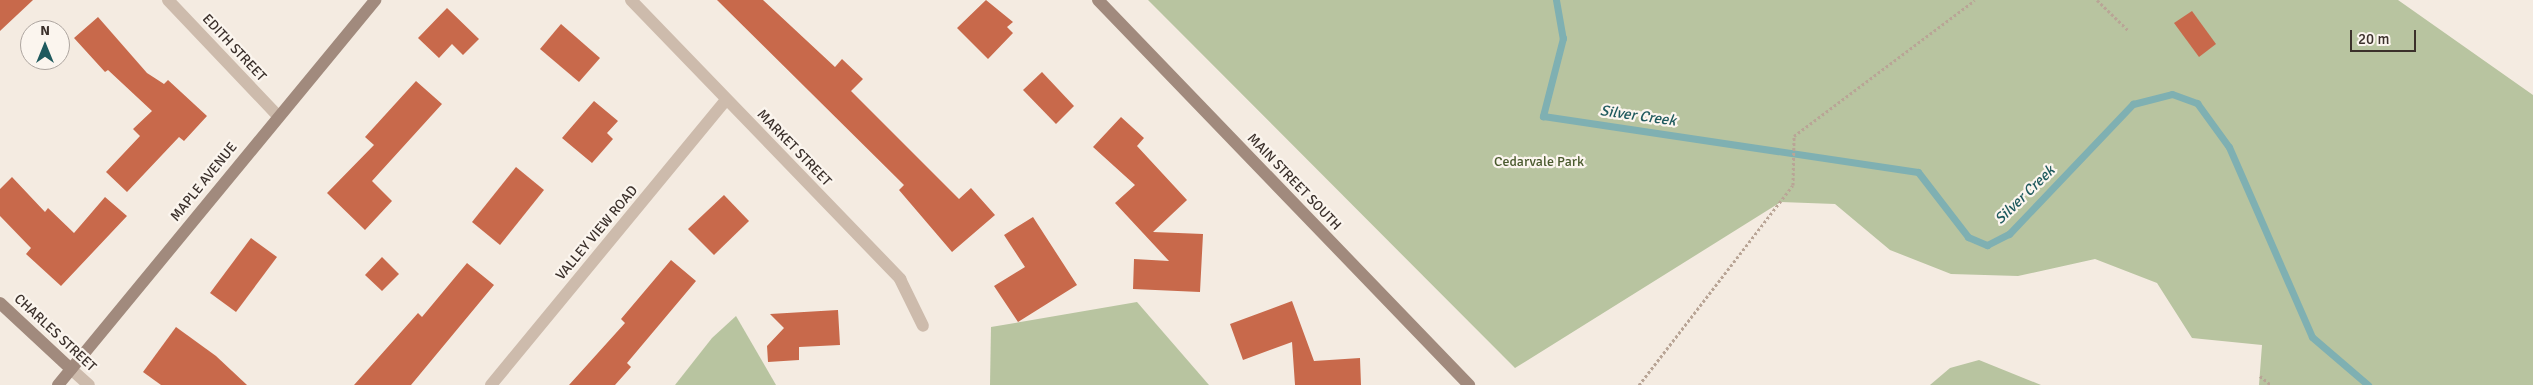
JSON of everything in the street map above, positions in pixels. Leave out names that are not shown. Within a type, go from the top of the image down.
[{"type":"street","name":"EDITH STREET","points":[[168,0],[278,116]]},
{"type":"street","name":"MAPLE AVENUE","points":[[58,385],[375,0]]},
{"type":"street","name":"MARKET STREET","points":[[631,0],[900,279],[922,326]]},
{"type":"street","name":"MAIN STREET SOUTH","points":[[1098,0],[1469,385]]},
{"type":"street","name":"VALLEY VIEW ROAD","points":[[491,385],[726,100]]},
{"type":"street","name":"CHARLES STREET","points":[[0,303],[89,385]]},
{"type":"path","points":[[1639,385],[1792,185],[1794,136],[1975,0]]},
{"type":"path","points":[[2097,0],[2129,31]]},
{"type":"path","points":[[2260,376],[2271,385]]},
{"type":"green space","name":"Cedarvale Park","points":[[1148,0],[2398,0],[2533,95],[2533,385],[2259,385],[2262,345],[2192,338],[2157,283],[2095,259],[2018,276],[1951,274],[1890,250],[1835,204],[1781,202],[1515,368]]},
{"type":"green space","points":[[1137,302],[1209,385],[990,385],[991,327]]},
{"type":"green space","points":[[736,316],[776,385],[675,385],[712,338]]},
{"type":"green space","points":[[1979,360],[2041,385],[1930,385],[1950,368]]},
{"type":"building","points":[[0,0],[33,0],[0,31]]},
{"type":"building","points":[[717,0],[763,0],[835,67],[842,59],[863,79],[851,91],[959,199],[971,188],[995,215],[952,252],[899,190],[904,185]]},
{"type":"building","points":[[986,0],[1013,22],[1007,27],[1013,33],[988,59],[957,28]]},
{"type":"building","points":[[447,8],[479,39],[463,55],[452,44],[439,58],[418,38]]},
{"type":"building","points":[[2192,11],[2216,44],[2199,57],[2174,23]]},
{"type":"building","points":[[98,17],[147,73],[164,84],[168,80],[207,116],[184,141],[179,137],[127,192],[106,172],[140,136],[133,129],[152,111],[108,70],[105,72],[74,38]]},
{"type":"building","points":[[561,24],[600,58],[579,82],[540,49]]},
{"type":"building","points":[[1042,72],[1074,106],[1056,124],[1023,90]]},
{"type":"building","points":[[416,81],[442,104],[372,181],[392,201],[365,230],[327,193],[374,145],[365,137]]},
{"type":"building","points":[[594,101],[618,121],[607,133],[613,139],[592,163],[562,138]]},
{"type":"building","points":[[1121,117],[1144,138],[1137,146],[1187,200],[1153,232],[1203,234],[1200,292],[1133,289],[1134,259],[1169,261],[1115,203],[1135,185],[1093,147]]},
{"type":"building","points":[[516,167],[544,190],[500,245],[472,222]]},
{"type":"building","points":[[12,177],[45,212],[48,208],[74,233],[105,197],[127,216],[61,286],[26,254],[31,248],[0,216],[0,189]]},
{"type":"building","points":[[724,195],[749,221],[714,255],[688,229]]},
{"type":"building","points":[[1033,217],[1077,285],[1018,322],[994,286],[1025,267],[1004,235]]},
{"type":"building","points":[[251,238],[277,257],[236,312],[210,293]]},
{"type":"building","points":[[382,257],[399,274],[382,291],[365,275]]},
{"type":"building","points":[[671,260],[696,281],[627,363],[631,367],[615,385],[569,385],[625,323],[621,319]]},
{"type":"building","points":[[467,263],[494,285],[411,385],[354,385],[418,313],[422,317]]},
{"type":"building","points":[[1292,301],[1314,361],[1360,358],[1361,385],[1295,385],[1292,342],[1243,360],[1230,324]]},
{"type":"building","points":[[838,310],[840,345],[799,347],[799,360],[768,362],[767,346],[784,328],[770,314]]},
{"type":"building","points":[[176,327],[216,356],[247,385],[161,385],[143,372]]},
{"type":"waterway","name":"Silver Creek","points":[[1556,0],[1563,38],[1543,116],[1918,172],[1968,237],[1987,245],[2009,234],[2133,104],[2172,94],[2197,103],[2229,147],[2312,337],[2368,385]]}]
